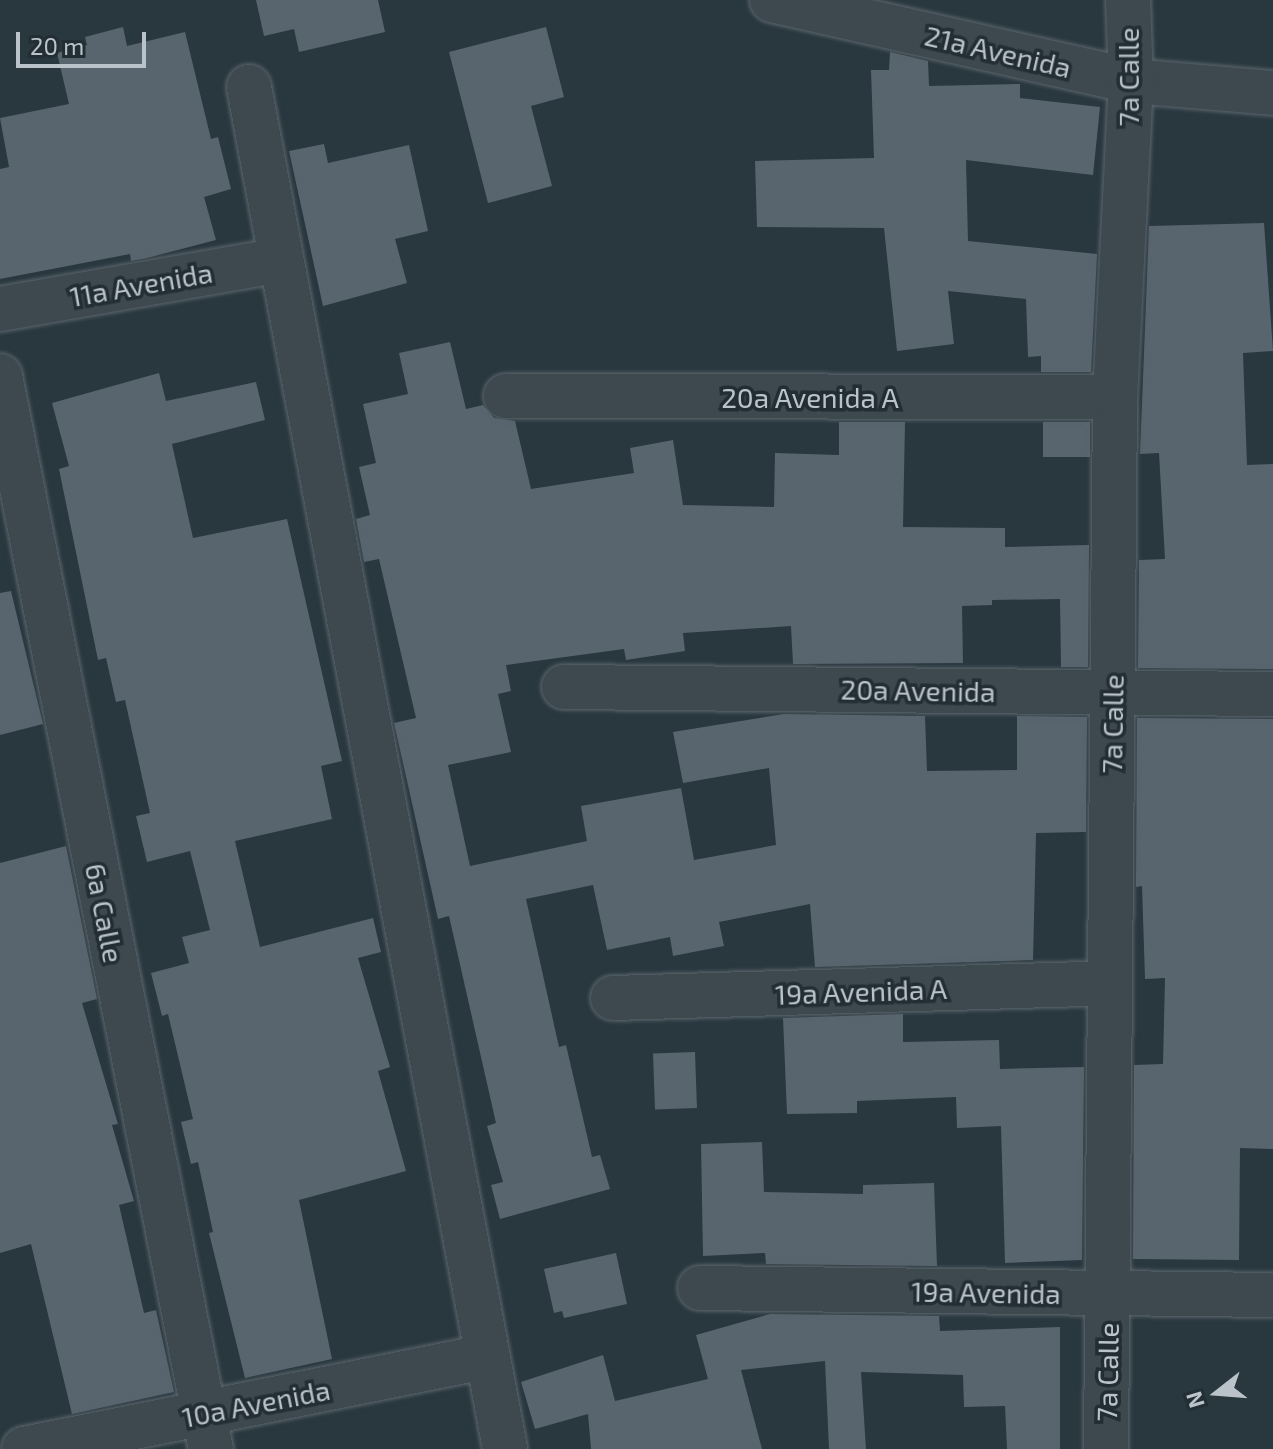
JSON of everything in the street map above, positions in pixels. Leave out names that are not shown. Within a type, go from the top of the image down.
[{"type":"street","name":"21a Avenida","points":[[772,0],[1131,81],[1273,93]]},
{"type":"street","name":"7a Calle","points":[[1106,1449],[1115,397],[1131,81],[1128,0]]},
{"type":"street","points":[[249,87],[505,1449]]},
{"type":"street","name":"11a Avenida","points":[[0,309],[281,260]]},
{"type":"street","name":"6a Calle","points":[[0,376],[207,1431]]},
{"type":"street","name":"20a Avenida A","points":[[506,396],[1115,397]]},
{"type":"street","name":"20a Avenida","points":[[564,687],[1273,694]]},
{"type":"street","name":"19a Avenida A","points":[[613,998],[1109,983]]},
{"type":"street","name":"19a Avenida","points":[[700,1288],[1273,1295]]},
{"type":"street","name":"10a Avenida","points":[[24,1449],[207,1431],[488,1356]]},
{"type":"building","points":[[256,0],[378,0],[385,32],[299,52],[294,29],[264,36]]},
{"type":"building","points":[[123,27],[127,46],[185,32],[211,139],[218,137],[231,189],[204,197],[216,240],[131,261],[130,254],[0,279],[0,169],[9,167],[0,118],[69,104],[57,53],[87,45],[85,37]]},
{"type":"building","points":[[546,27],[564,97],[531,106],[552,186],[488,203],[449,52]]},
{"type":"building","points":[[890,52],[928,61],[929,86],[1020,84],[1020,98],[1100,107],[1093,175],[966,160],[968,241],[1097,254],[1091,372],[1041,372],[1041,356],[1028,357],[1026,299],[948,291],[954,344],[897,351],[884,228],[757,227],[755,161],[874,158],[871,70],[889,70]]},
{"type":"building","points":[[324,144],[328,163],[409,145],[428,231],[395,239],[407,283],[323,306],[289,151]]},
{"type":"building","points":[[1264,223],[1273,351],[1243,353],[1247,465],[1273,464],[1273,669],[1138,668],[1139,560],[1165,559],[1159,453],[1140,454],[1149,226]]},
{"type":"building","points":[[450,342],[466,409],[483,405],[494,418],[515,421],[531,489],[634,473],[630,448],[673,440],[683,505],[774,507],[775,453],[839,455],[839,422],[905,422],[903,527],[1005,528],[1005,547],[1089,545],[1088,667],[1061,667],[1060,599],[992,600],[992,605],[962,606],[963,663],[793,664],[791,626],[683,633],[685,651],[626,660],[624,649],[506,665],[511,691],[498,694],[511,752],[448,765],[470,866],[587,841],[581,806],[681,788],[694,860],[776,845],[769,768],[683,783],[673,732],[784,714],[925,716],[927,771],[1017,770],[1017,716],[1087,717],[1086,832],[1036,833],[1033,960],[815,967],[810,904],[719,922],[724,946],[673,956],[670,937],[607,950],[593,885],[526,899],[559,1047],[566,1045],[592,1157],[600,1155],[610,1189],[500,1219],[491,1185],[503,1182],[487,1126],[496,1123],[449,916],[438,919],[394,723],[416,718],[379,559],[364,562],[356,519],[370,515],[359,467],[376,463],[363,404],[408,394],[399,353]]},
{"type":"building","points":[[159,373],[166,401],[256,382],[265,420],[172,444],[193,538],[287,519],[342,761],[321,766],[332,819],[235,841],[260,947],[373,918],[381,952],[358,958],[390,1067],[378,1071],[406,1171],[299,1200],[332,1359],[245,1378],[209,1233],[213,1232],[198,1162],[191,1164],[181,1122],[193,1119],[168,1014],[162,1016],[151,973],[189,963],[182,937],[210,930],[190,851],[147,862],[136,816],[150,813],[125,700],[116,702],[106,658],[98,660],[59,469],[69,466],[52,403]]},
{"type":"building","points":[[1043,422],[1090,422],[1090,457],[1043,457]]},
{"type":"building","points":[[11,591],[43,724],[0,735],[0,593]]},
{"type":"building","points":[[1137,718],[1273,719],[1273,1149],[1240,1148],[1239,1260],[1133,1259],[1134,1065],[1163,1064],[1165,978],[1145,979],[1142,886],[1136,887]]},
{"type":"building","points":[[66,846],[97,999],[82,1003],[118,1124],[112,1125],[134,1201],[119,1205],[144,1313],[156,1310],[174,1392],[72,1414],[31,1244],[0,1253],[0,863]]},
{"type":"building","points":[[903,1014],[903,1042],[999,1040],[1000,1069],[1084,1067],[1082,1260],[1005,1263],[1001,1126],[957,1128],[956,1097],[857,1101],[857,1113],[787,1114],[783,1018]]},
{"type":"building","points":[[695,1052],[697,1108],[655,1109],[653,1053]]},
{"type":"building","points":[[762,1142],[764,1192],[863,1194],[863,1185],[934,1183],[937,1266],[766,1264],[765,1253],[703,1256],[701,1144]]},
{"type":"building","points":[[616,1253],[627,1304],[564,1318],[562,1311],[554,1313],[544,1269]]},
{"type":"building","points":[[770,1314],[939,1316],[940,1331],[1060,1327],[1060,1449],[1007,1449],[1005,1406],[964,1407],[963,1375],[861,1372],[866,1449],[829,1449],[825,1361],[741,1370],[762,1449],[591,1449],[588,1414],[535,1429],[521,1382],[603,1355],[615,1401],[708,1379],[696,1335]]}]
